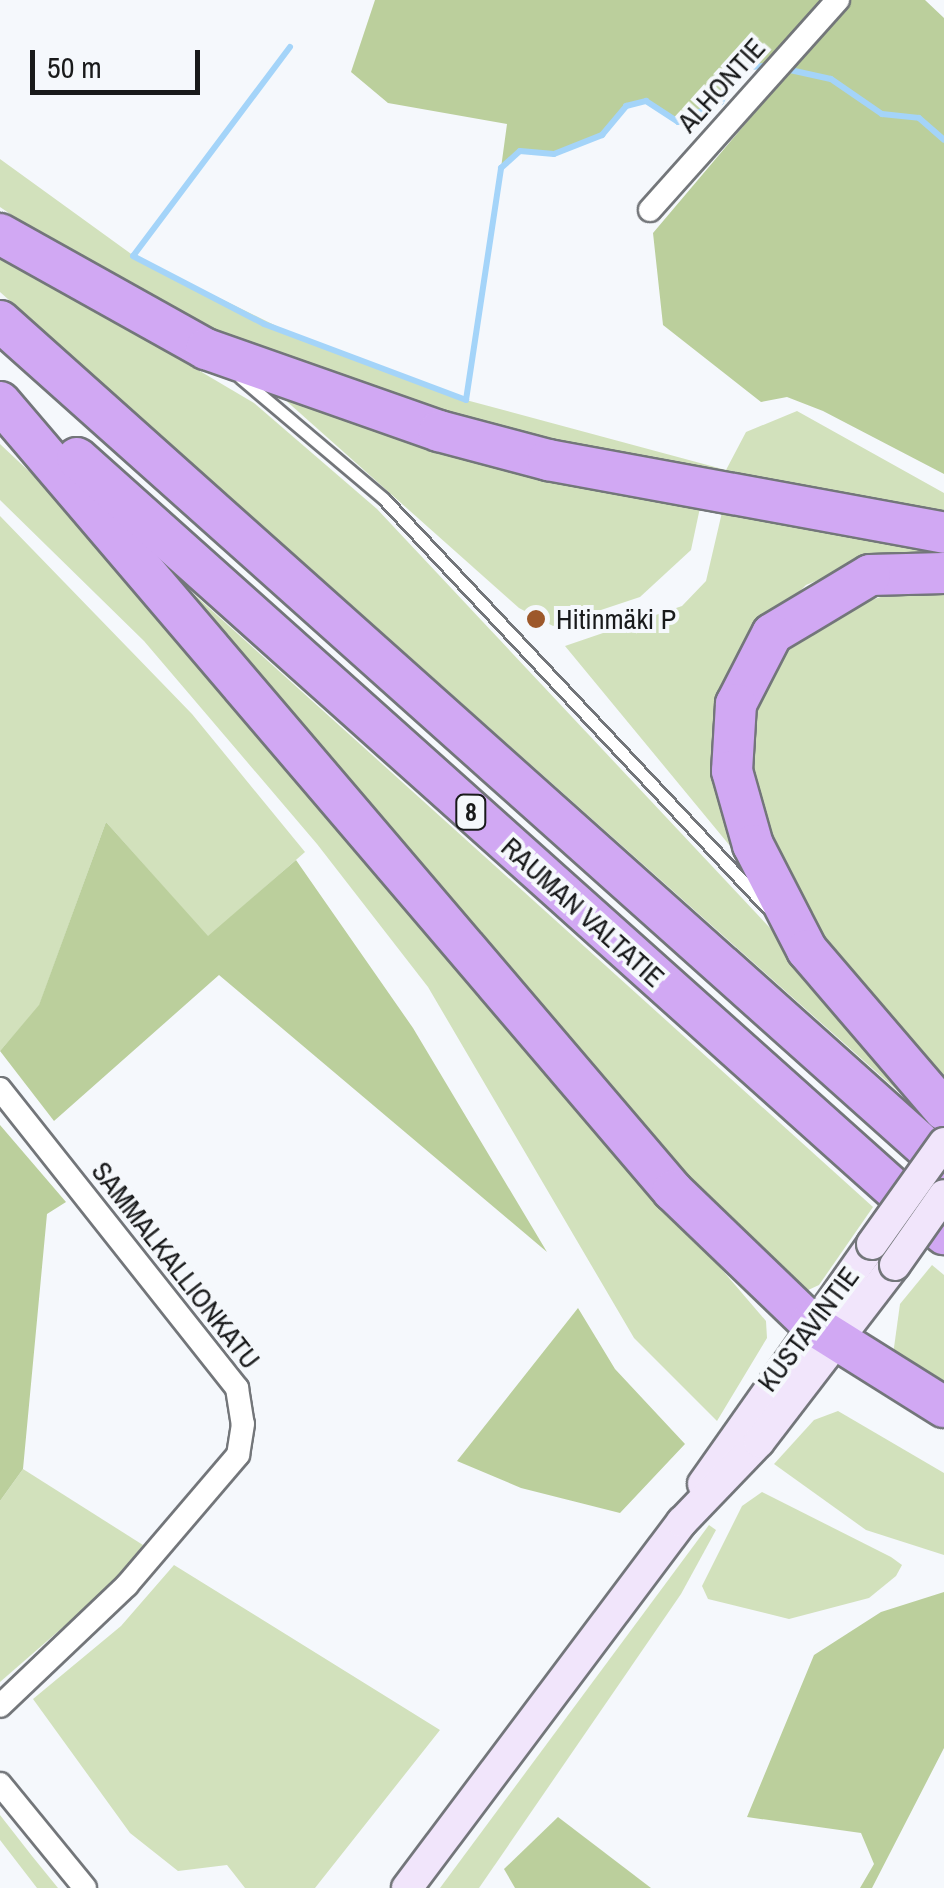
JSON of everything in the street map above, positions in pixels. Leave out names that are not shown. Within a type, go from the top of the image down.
[{"type":"highway","points":[[0,234],[206,349],[548,460],[944,533]]},
{"type":"highway","name":"RAUMAN VALTATIE","points":[[0,320],[944,1164]]},
{"type":"highway","name":"RAUMAN VALTATIE","points":[[0,388],[944,1234]]},
{"type":"highway","points":[[0,402],[554,1056],[673,1190],[823,1333],[944,1407]]},
{"type":"highway","points":[[944,573],[905,570],[842,586],[772,634],[744,679],[732,771],[759,858],[807,950],[944,1110]]},
{"type":"main road","name":"KUSTAVINTIE","points":[[406,1888],[883,1254],[944,1143]]},
{"type":"main road","name":"KUSTAVINTIE","points":[[883,1254],[944,1195]]},
{"type":"street","name":"ALHONTIE","points":[[650,210],[838,0]]},
{"type":"street","name":"SAMMALKALLIONKATU","points":[[0,1088],[237,1388],[243,1424],[238,1455],[127,1585],[0,1706]]},
{"type":"street","points":[[0,1784],[85,1888]]},
{"type":"lane","points":[[206,349],[382,498],[807,950]]},
{"type":"green space","points":[[375,0],[824,0],[763,67],[737,68],[721,102],[678,122],[646,101],[627,106],[602,135],[554,154],[520,151],[501,168],[507,124],[388,103],[351,72]]},
{"type":"green space","points":[[850,0],[925,0],[944,18],[944,474],[823,411],[787,397],[761,402],[663,325],[653,233]]},
{"type":"green space","points":[[0,159],[134,256],[303,339],[466,400],[726,470],[746,432],[797,411],[944,493],[944,515],[463,421],[243,347],[103,277],[0,207]]},
{"type":"green space","points":[[0,253],[254,403],[377,509],[786,945],[928,1118],[0,292]]},
{"type":"green space","points":[[274,390],[701,503],[691,550],[640,597],[553,626],[519,608]]},
{"type":"green space","points":[[0,444],[69,509],[766,1321],[767,1338],[717,1421],[634,1338],[428,987],[317,844],[144,641],[0,500]]},
{"type":"green space","points":[[723,508],[944,542],[944,554],[871,558],[806,585],[749,642],[754,875],[565,646],[682,606],[706,581]]},
{"type":"green space","points":[[0,516],[192,714],[305,852],[208,937],[106,822],[39,1006],[0,1051]]},
{"type":"green space","points":[[166,569],[873,1207],[819,1285],[806,1291],[686,1180]]},
{"type":"green space","points":[[896,592],[944,594],[944,1082],[825,949],[764,836],[746,760],[760,676],[807,621]]},
{"type":"green space","points":[[106,822],[208,936],[296,860],[413,1028],[547,1252],[219,975],[54,1121],[0,1051],[39,1005]]},
{"type":"green space","points":[[0,1125],[66,1202],[47,1214],[23,1469],[0,1501]]},
{"type":"green space","points":[[932,1265],[944,1275],[944,1392],[892,1362],[900,1304]]},
{"type":"green space","points":[[578,1308],[615,1369],[685,1444],[620,1513],[521,1488],[457,1461]]},
{"type":"green space","points":[[838,1411],[944,1473],[944,1555],[866,1530],[774,1464],[814,1420]]},
{"type":"green space","points":[[23,1469],[143,1545],[115,1582],[0,1682],[0,1501]]},
{"type":"green space","points":[[762,1492],[891,1557],[902,1565],[896,1576],[869,1598],[789,1619],[708,1599],[702,1586],[742,1506]]},
{"type":"green space","points":[[709,1525],[716,1530],[681,1594],[479,1888],[440,1888]]},
{"type":"green space","points":[[174,1565],[440,1730],[315,1888],[245,1888],[227,1865],[178,1871],[130,1833],[33,1699],[121,1626]]},
{"type":"green space","points":[[944,1592],[944,1748],[872,1888],[860,1888],[874,1864],[861,1833],[747,1817],[814,1655],[881,1612]]},
{"type":"green space","points":[[0,1815],[58,1888],[37,1888],[0,1840]]},
{"type":"green space","points":[[558,1817],[651,1888],[515,1888],[504,1869]]},
{"type":"waterway","points":[[290,47],[133,256],[264,324],[466,400],[501,168],[520,151],[554,154],[602,135],[626,106],[646,101],[678,122],[721,102],[737,68],[769,66]]},
{"type":"waterway","points":[[781,68],[831,79],[882,114],[919,118],[944,140]]},
{"type":"place","name":"Hitinmäki P","points":[[536,619]]}]
